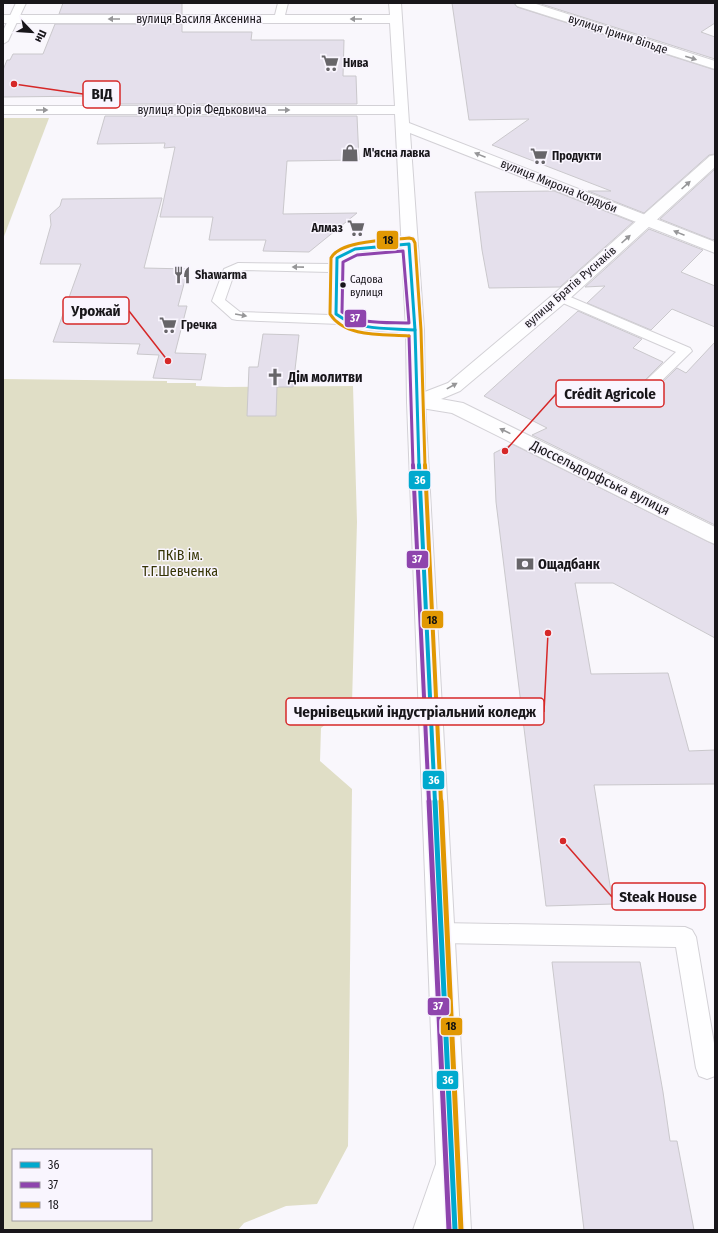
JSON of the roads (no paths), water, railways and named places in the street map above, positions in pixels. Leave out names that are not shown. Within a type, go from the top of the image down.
[{"type":"street","points":[[395,3],[404,126],[409,244],[415,330],[416,402],[455,1230]]},
{"type":"street","name":"вулиця Ірини Вільде","points":[[521,3],[715,65]]},
{"type":"street","name":"вулиця Василя Аксенина","points":[[8,19],[395,19]]},
{"type":"street","name":"вулиця Юрія Федьковича","points":[[3,110],[402,110]]},
{"type":"street","name":"вулиця Мирона Кордуби","points":[[404,126],[715,248]]},
{"type":"street","name":"вулиця Братів Руснаків","points":[[416,402],[454,387],[561,297],[715,159]]},
{"type":"street","name":"Дюссельдорфська вулиця","points":[[416,402],[456,407],[715,536]]},
{"type":"street","points":[[429,1230],[452,1161]]},
{"type":"lane","points":[[3,41],[8,19],[21,3]]},
{"type":"lane","points":[[279,19],[283,3]]},
{"type":"lane","points":[[409,244],[355,249],[337,258],[336,314],[342,320],[353,325],[415,330]]},
{"type":"lane","points":[[337,268],[242,266],[228,272],[218,301],[237,316],[342,320]]},
{"type":"lane","points":[[561,297],[685,351],[640,394]]},
{"type":"lane","points":[[440,933],[685,937],[707,1068]]},
{"type":"place","name":"Нива","points":[[330,63]]},
{"type":"place","name":"ВІД","points":[[14,84]]},
{"type":"place","name":"М'ясна лавка","points":[[350,153]]},
{"type":"place","name":"Продукти","points":[[539,156]]},
{"type":"place","name":"Алмаз","points":[[356,228]]},
{"type":"place","name":"Shawarma","points":[[182,275]]},
{"type":"place","name":"Садова вулиця","points":[[343,285]]},
{"type":"place","name":"Гречка","points":[[168,325]]},
{"type":"place","name":"Урожай","points":[[168,361]]},
{"type":"place","name":"Дім молитви","points":[[275,377]]},
{"type":"place","name":"Crédit Agricole","points":[[505,451]]},
{"type":"place","name":"Ощадбанк","points":[[525,564]]},
{"type":"place","name":"Чернівецький індустріальний коледж","points":[[548,633]]},
{"type":"place","name":"Steak House","points":[[563,841]]},
{"type":"park label","name":"ПКіВ ім. Т.Г.Шевченка","points":[[180,564]]}]
